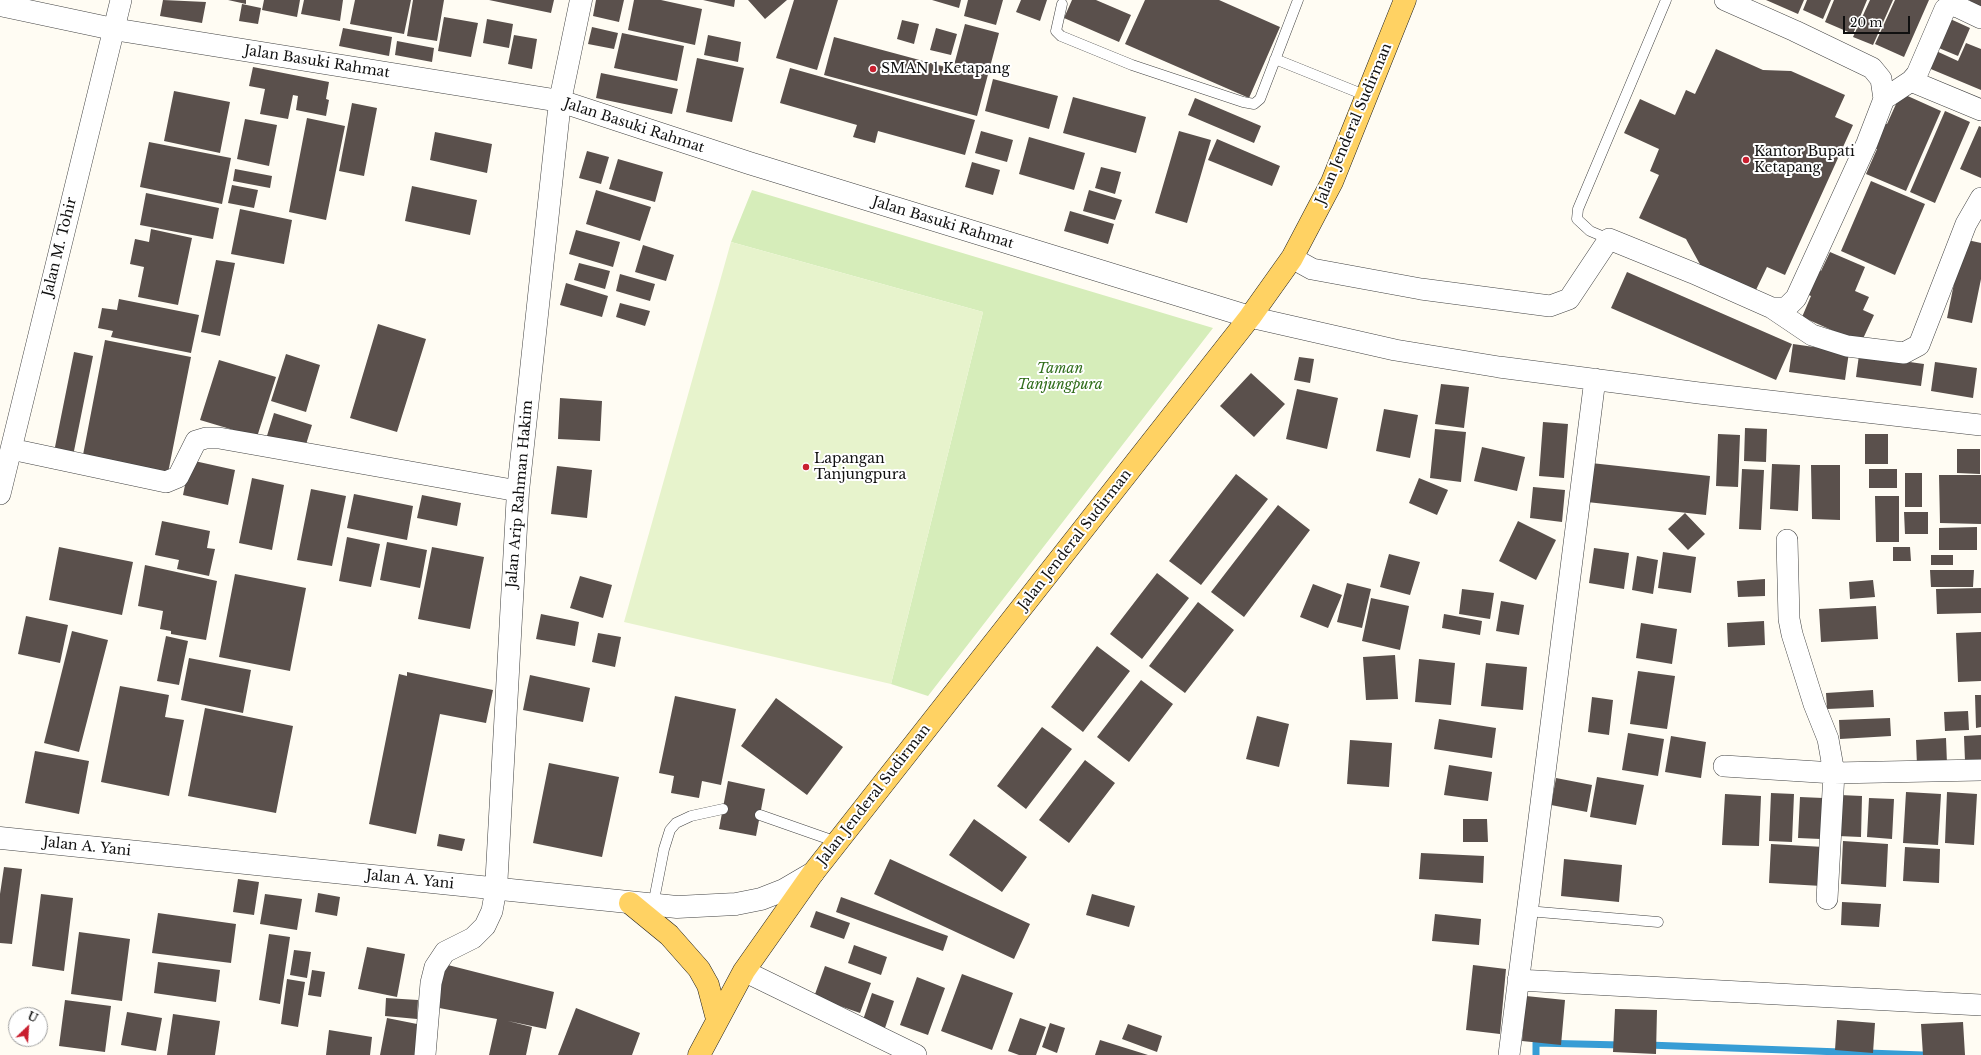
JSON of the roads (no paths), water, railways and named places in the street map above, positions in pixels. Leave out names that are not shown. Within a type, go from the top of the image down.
[{"type":"main road","name":"Jalan Jenderal Sudirman","points":[[699,1055],[744,971],[813,873],[1250,317],[1292,258],[1332,182],[1403,1]]},
{"type":"main road","points":[[630,903],[669,935],[699,969],[708,985],[717,1019]]},
{"type":"street","name":"Jalan M. Tohir","points":[[1,483],[11,449],[121,0]]},
{"type":"street","name":"Jalan Arip Rahman Hakim","points":[[496,889],[518,491],[560,101],[581,0]]},
{"type":"street","points":[[1725,0],[1795,31],[1872,68],[1881,79],[1884,98],[1867,144],[1796,298],[1786,308],[1772,308]]},
{"type":"street","name":"Jalan Basuki Rahmat","points":[[0,5],[113,29],[560,101],[749,163],[1250,317]]},
{"type":"street","points":[[1884,98],[1911,81],[1917,74],[1945,9],[1950,5],[1958,7],[1981,18]]},
{"type":"street","points":[[1911,81],[1981,110]]},
{"type":"street","points":[[1292,258],[1312,269],[1421,289],[1550,306],[1569,299],[1609,239],[1693,273],[1772,308],[1812,335],[1847,346],[1904,353],[1919,345],[1966,224],[1981,198]]},
{"type":"street","points":[[1250,317],[1395,350],[1499,367],[1699,394],[1981,425]]},
{"type":"street","points":[[1509,1055],[1594,379]]},
{"type":"street","points":[[11,449],[166,482],[178,477],[196,441],[206,438],[219,438],[518,491]]},
{"type":"street","points":[[1787,540],[1789,619],[1792,634],[1814,704],[1828,739],[1834,773],[1827,899]]},
{"type":"street","points":[[1724,766],[1834,773],[1981,770]]},
{"type":"street","name":"Jalan A. Yani","points":[[0,838],[677,907],[736,904],[761,899],[784,890],[813,873]]},
{"type":"street","points":[[425,1055],[431,983],[435,967],[445,952],[473,938],[485,926],[492,911],[496,889]]},
{"type":"street","points":[[744,971],[916,1055]]},
{"type":"street","points":[[1518,980],[1981,1005]]},
{"type":"lane","points":[[1062,4],[1056,31],[1060,36],[1132,66],[1243,102],[1254,104],[1260,99],[1298,0]]},
{"type":"lane","points":[[1609,239],[1590,231],[1576,219],[1578,208],[1666,0]]},
{"type":"lane","points":[[1275,59],[1366,96]]},
{"type":"lane","points":[[654,905],[664,849],[670,830],[676,823],[691,816],[723,809]]},
{"type":"lane","points":[[760,815],[837,842]]},
{"type":"lane","points":[[1527,911],[1658,922]]},
{"type":"waterway","points":[[1536,1055],[1536,1043],[1621,1045]]},
{"type":"waterway","points":[[1648,1045],[1923,1055]]},
{"type":"place","name":"SMAN 1 Ketapang","points":[[873,69]]},
{"type":"place","name":"Kantor Bupati Ketapang","points":[[1746,160]]},
{"type":"place","name":"Lapangan Tanjungpura","points":[[806,467]]},
{"type":"park label","name":"Taman Tanjungpura","points":[[1060,378]]}]
